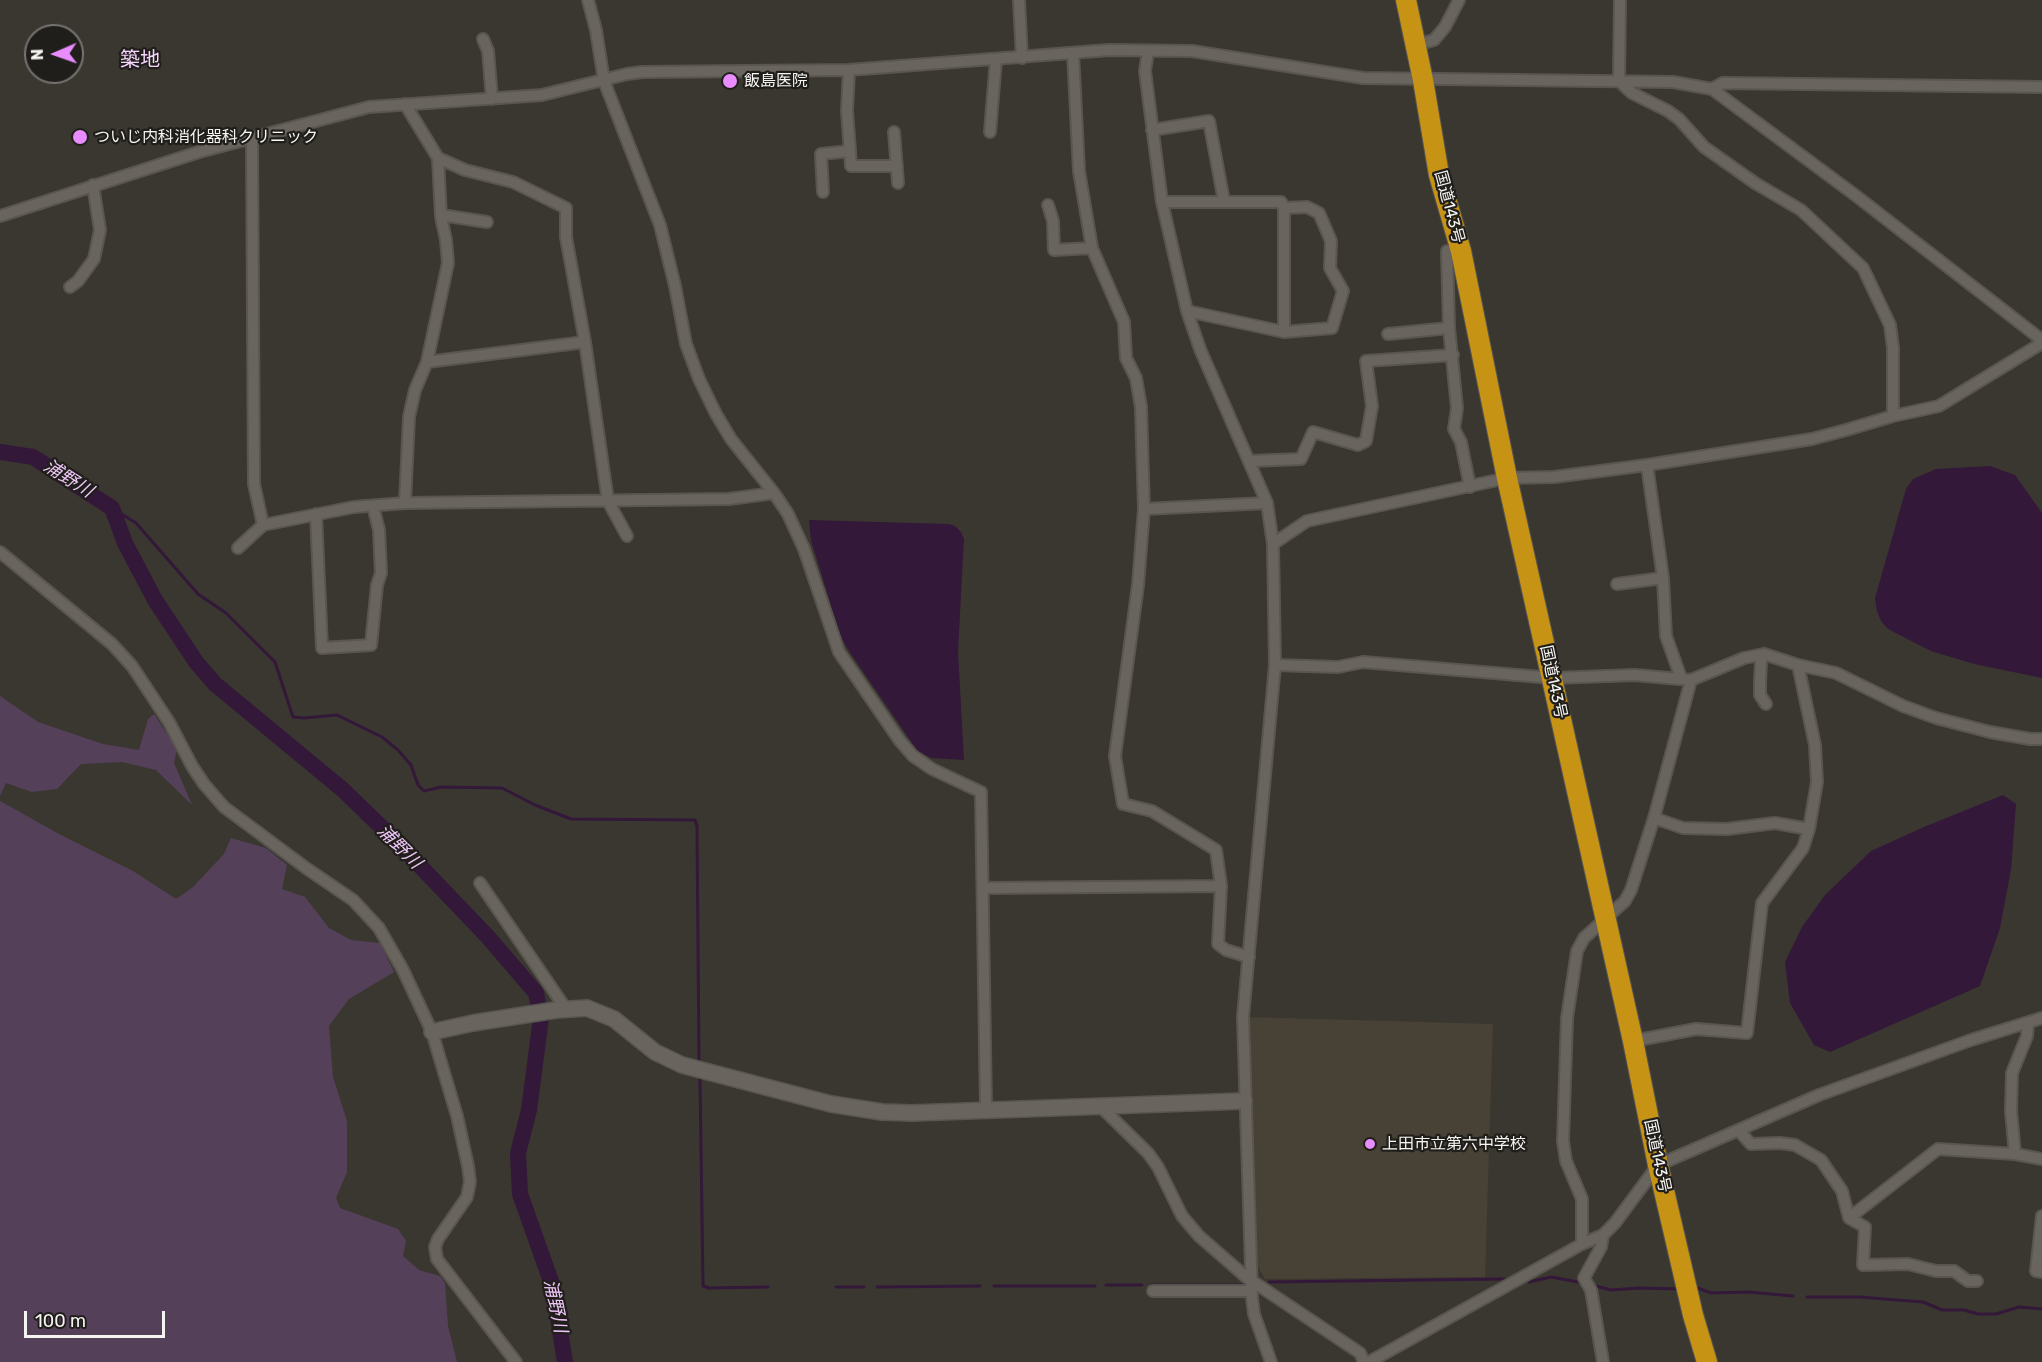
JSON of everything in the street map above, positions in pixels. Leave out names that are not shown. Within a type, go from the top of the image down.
[{"type":"highway","name":"国道143号","points":[[1406,0],[1423,80],[1439,175],[1461,251],[1507,478],[1633,1041],[1658,1165],[1693,1315],[1707,1362]]},
{"type":"street","points":[[588,0],[596,30],[604,81],[660,225],[686,344],[699,379],[731,439],[788,514],[804,549],[839,652],[900,741],[913,756],[932,769],[981,792],[986,1110]]},
{"type":"street","points":[[1019,0],[1022,58]]},
{"type":"street","points":[[1416,45],[1434,40],[1445,27],[1459,0]]},
{"type":"street","points":[[1620,0],[1619,81],[1632,93],[1679,119],[1704,147],[1755,183],[1801,210],[1863,268],[1890,325],[1893,348],[1893,416]]},
{"type":"street","points":[[483,39],[488,51],[492,99]]},
{"type":"street","points":[[0,216],[200,152],[369,107],[542,95],[642,72],[849,70],[1109,50],[1208,53],[1363,78],[1673,82],[1712,89],[1855,195],[2042,341],[1939,406],[1893,416],[1812,439],[1554,477],[1507,478],[1307,521],[1273,544]]},
{"type":"street","points":[[1148,51],[1145,71],[1162,202],[1187,311],[1200,349],[1267,503],[1273,544],[1275,665],[1243,1017],[1244,1101],[1254,1314],[1271,1362]]},
{"type":"street","points":[[1073,53],[1079,171],[1092,248],[1124,322],[1126,357],[1136,378],[1141,407],[1144,509],[1138,585],[1115,756],[1124,804],[1152,811],[1216,850],[1221,886],[1218,944],[1226,950],[1249,957]]},
{"type":"street","points":[[990,132],[996,60]]},
{"type":"street","points":[[849,70],[850,166],[897,166]]},
{"type":"street","points":[[1712,89],[1723,83],[2042,87]]},
{"type":"street","points":[[405,104],[438,158],[441,214],[448,263],[427,362],[415,390],[409,417],[405,502]]},
{"type":"street","points":[[1152,130],[1209,121],[1224,201]]},
{"type":"street","points":[[894,132],[898,183]]},
{"type":"street","points":[[252,139],[254,484],[264,525]]},
{"type":"street","points":[[823,192],[820,154],[850,151]]},
{"type":"street","points":[[438,158],[465,170],[513,182],[566,208],[566,237],[585,342],[608,501],[627,536]]},
{"type":"street","points":[[70,287],[78,281],[94,259],[100,230],[93,185]]},
{"type":"street","points":[[1162,202],[1281,202],[1284,208],[1284,332]]},
{"type":"street","points":[[1048,206],[1053,221],[1054,250],[1092,248]]},
{"type":"street","points":[[1187,311],[1284,332],[1332,328],[1343,291],[1330,267],[1331,241],[1319,213],[1307,207],[1284,208]]},
{"type":"street","points":[[441,214],[487,222]]},
{"type":"street","points":[[1461,251],[1447,251],[1449,328],[1457,408],[1454,429],[1461,442],[1470,487]]},
{"type":"street","points":[[1388,334],[1449,328]]},
{"type":"street","points":[[427,362],[585,342]]},
{"type":"street","points":[[1250,461],[1301,459],[1312,432],[1358,445],[1366,441],[1372,406],[1366,361],[1453,355]]},
{"type":"street","points":[[1582,1244],[1582,1199],[1566,1161],[1563,1141],[1567,1018],[1577,951],[1584,938],[1625,901],[1631,890],[1654,818],[1686,679],[1666,636],[1663,578],[1647,465]]},
{"type":"street","points":[[238,548],[264,525],[316,514],[405,502],[729,499],[774,494]]},
{"type":"street","points":[[1144,509],[1267,503]]},
{"type":"street","points":[[316,514],[322,648],[371,645],[377,585],[381,573],[379,530],[373,506]]},
{"type":"street","points":[[0,552],[112,645],[132,666],[169,722],[192,766],[224,807],[353,900],[379,928],[403,970],[432,1032],[457,1116],[470,1182],[467,1197],[461,1208],[438,1239],[435,1247],[437,1259],[516,1362]]},
{"type":"street","points":[[1617,584],[1663,578]]},
{"type":"street","points":[[1275,665],[1338,667],[1364,662],[1553,678],[1635,675],[1686,679],[1744,658],[1764,654],[1798,665],[1836,673],[1903,706],[1936,718],[1990,732],[2042,739]]},
{"type":"street","points":[[1764,654],[1761,661],[1760,695],[1766,704]]},
{"type":"street","points":[[1633,1041],[1696,1029],[1747,1033],[1762,903],[1803,848],[1809,829],[1817,782],[1815,745],[1798,665]]},
{"type":"street","points":[[1654,818],[1683,828],[1727,829],[1775,823],[1809,829]]},
{"type":"street","points":[[480,883],[561,1009]]},
{"type":"street","points":[[984,888],[1221,886]]},
{"type":"street","points":[[432,1032],[561,1009],[587,1008],[607,1015],[624,1025],[655,1052],[682,1065],[831,1104],[882,1112],[1244,1101]]},
{"type":"street","points":[[1100,1106],[1148,1153],[1190,1227],[1252,1286],[1360,1353],[1366,1362],[1582,1244],[1603,1235],[1615,1224],[1658,1165],[1847,1084],[1971,1040],[2042,1018]]},
{"type":"street","points":[[2015,1154],[2011,1111],[2012,1073],[2027,1036],[2028,1023]]},
{"type":"street","points":[[1739,1131],[1751,1144],[1795,1145],[1821,1160],[1842,1191],[1849,1218],[1865,1227],[1863,1265],[1908,1264],[1936,1271],[1954,1272],[1968,1281],[1977,1281]]},
{"type":"street","points":[[1849,1218],[1938,1149],[2015,1154],[2042,1159]]},
{"type":"street","points":[[2042,1216],[2036,1271],[2042,1272]]},
{"type":"street","points":[[1603,1235],[1601,1247],[1584,1278],[1591,1290],[1604,1362]]},
{"type":"street","points":[[1153,1291],[1252,1286]]},
{"type":"shaded area","points":[[1990,466],[2015,475],[2042,513],[2042,678],[1974,664],[1931,651],[1888,629],[1881,621],[1877,611],[1875,598],[1906,489],[1913,479],[1936,469]]},
{"type":"shaded area","points":[[809,520],[948,524],[955,526],[961,532],[964,539],[958,652],[964,760],[931,758],[917,750],[851,654],[841,638],[811,540]]},
{"type":"shaded area","points":[[0,696],[38,722],[103,744],[139,750],[148,719],[154,714],[177,749],[174,763],[192,805],[156,770],[122,762],[81,764],[57,789],[32,792],[6,783],[0,796]]},
{"type":"shaded area","points":[[2003,795],[2016,804],[2011,869],[2000,928],[1980,986],[1830,1052],[1814,1045],[1790,1003],[1785,962],[1802,927],[1825,895],[1871,851]]},
{"type":"shaded area","points":[[0,801],[133,871],[176,899],[192,888],[224,854],[231,838],[266,848],[287,865],[282,889],[305,897],[329,928],[351,940],[380,943],[394,972],[349,999],[329,1026],[333,1077],[347,1121],[347,1172],[336,1198],[340,1208],[398,1229],[406,1241],[403,1256],[419,1270],[440,1276],[445,1283],[448,1326],[457,1362],[0,1362]]},
{"type":"shaded area","name":"上田市立第六中学校","points":[[1247,1017],[1493,1024],[1485,1277],[1265,1279],[1256,1263]]},
{"type":"waterway","name":"浦野川","points":[[0,452],[33,457],[112,508],[125,543],[155,600],[196,662],[215,684],[342,789],[399,844],[488,937],[536,993],[541,1018],[529,1110],[518,1153],[520,1194],[553,1287],[565,1362]]},
{"type":"waterway","points":[[112,508],[136,523],[198,594],[226,613],[275,662],[293,717],[337,715],[382,737],[411,765],[418,785],[424,791],[441,787],[502,788],[535,805],[571,819],[695,820],[697,826],[699,1062]]},
{"type":"waterway","points":[[700,1079],[703,1286],[709,1288],[768,1287]]},
{"type":"waterway","points":[[1529,1282],[1551,1277],[1578,1282]]},
{"type":"waterway","points":[[1269,1282],[1505,1279]]},
{"type":"waterway","points":[[1106,1285],[1142,1285]]},
{"type":"waterway","points":[[1151,1285],[1246,1285]]},
{"type":"waterway","points":[[1592,1285],[1611,1290],[1680,1289]]},
{"type":"waterway","points":[[877,1287],[980,1286]]},
{"type":"waterway","points":[[994,1286],[1095,1286]]},
{"type":"waterway","points":[[836,1287],[864,1287]]},
{"type":"waterway","points":[[1695,1287],[1711,1293],[1748,1292],[1793,1296]]},
{"type":"waterway","points":[[1807,1297],[1859,1297],[1923,1302],[1942,1310],[1964,1310],[1978,1314],[1996,1314],[2019,1307],[2042,1309]]},
{"type":"place","name":"飯島医院","points":[[730,81]]},
{"type":"place","name":"ついじ内科消化器科クリニック","points":[[80,137]]},
{"type":"place","name":"上田市立第六中学校","points":[[1370,1144]]},
{"type":"district","name":"築地","points":[[140,60]]}]
